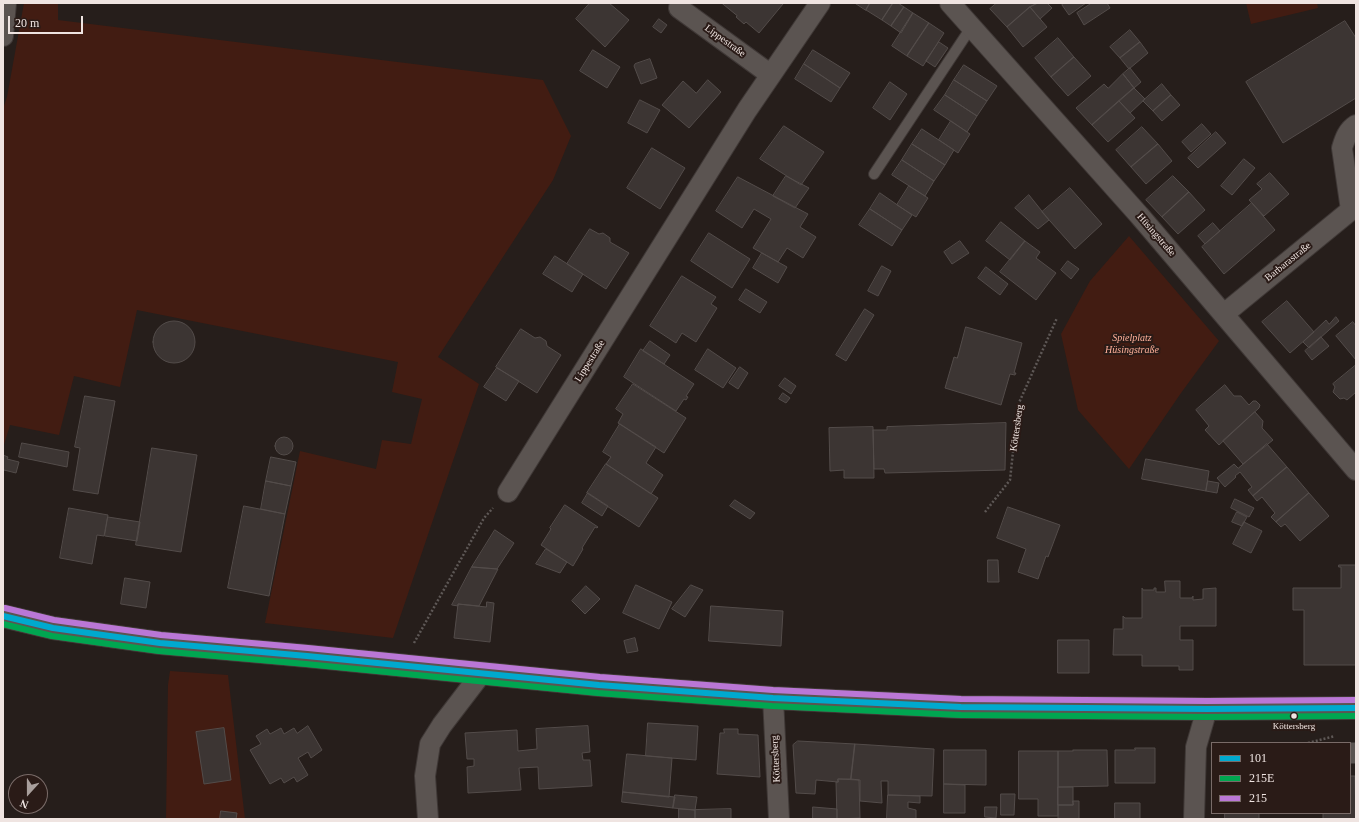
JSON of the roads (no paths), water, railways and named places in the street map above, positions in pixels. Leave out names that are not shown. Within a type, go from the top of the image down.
[{"type":"main road","points":[[3,616],[53,628],[160,643],[599,685],[773,698],[961,707],[1207,709],[1356,708]]},
{"type":"street","points":[[3,36],[6,3]]},
{"type":"street","name":"Lippestraße","points":[[508,492],[735,129],[820,3]]},
{"type":"street","name":"Hüsingstraße","points":[[950,3],[1139,215],[1356,470]]},
{"type":"street","name":"Lippestraße","points":[[679,8],[770,75]]},
{"type":"street","name":"Barbarastraße","points":[[1224,314],[1354,209],[1342,148],[1345,138],[1356,125]]},
{"type":"street","points":[[428,819],[425,776],[430,744],[442,725],[481,674]]},
{"type":"street","name":"Köttersberg","points":[[773,698],[779,819]]},
{"type":"street","points":[[1194,819],[1204,757],[1196,747],[1207,709]]},
{"type":"lane","points":[[874,174],[972,26]]},
{"type":"place","name":"Köttersberg","points":[[1294,716]]},
{"type":"park label","name":"Spielplatz Hüsingstraße","points":[[1132,344]]}]
